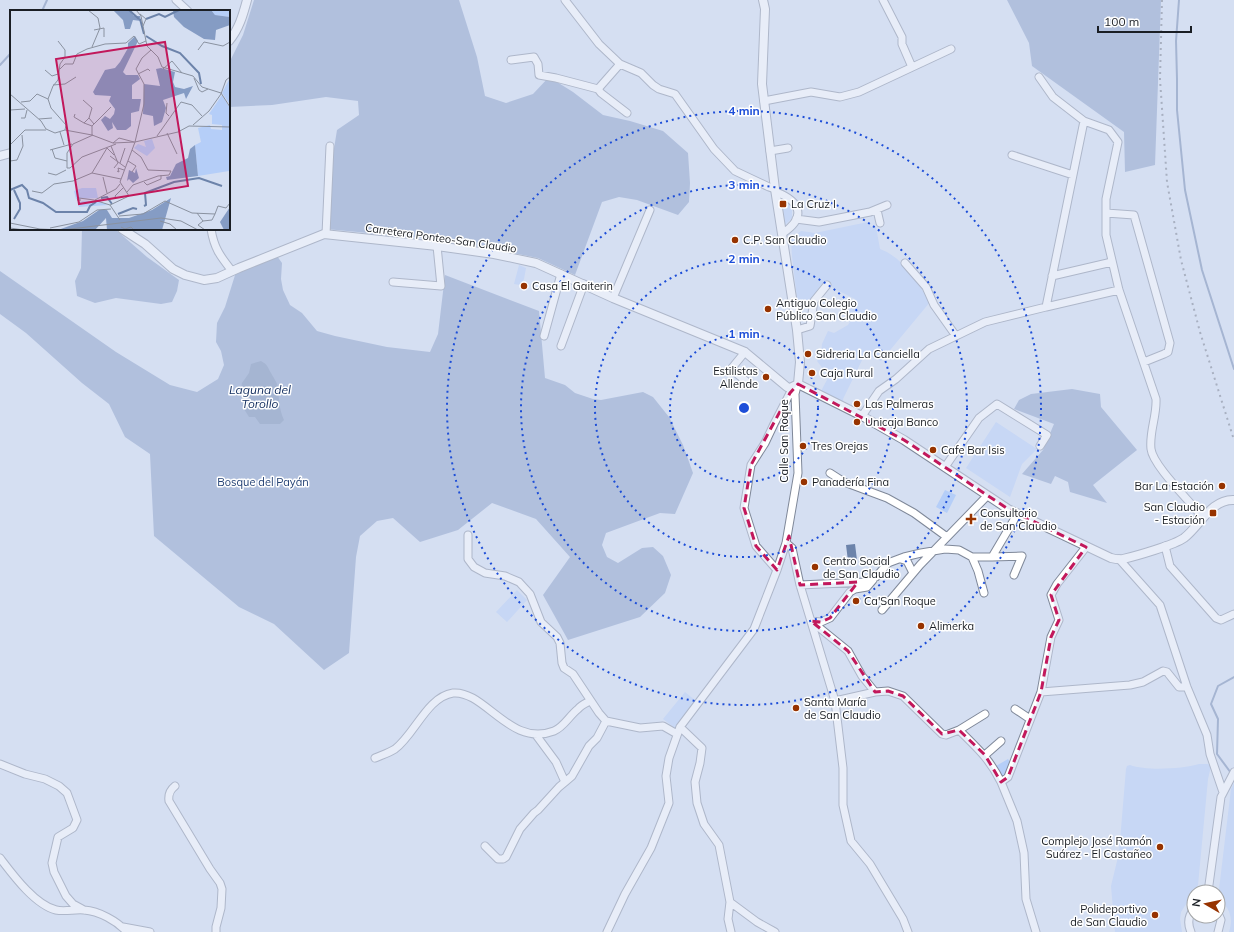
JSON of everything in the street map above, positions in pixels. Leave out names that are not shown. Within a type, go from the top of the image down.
[{"type":"street","points":[[176,0],[187,10]]},
{"type":"street","points":[[230,40],[236,33],[239,26],[247,0]]},
{"type":"street","points":[[565,0],[599,44],[620,64],[641,73],[653,86],[659,90],[675,94],[714,150],[735,171],[790,198],[797,209],[796,219],[791,228],[783,233]]},
{"type":"street","points":[[763,0],[765,9],[762,84],[770,151],[797,330],[800,372],[798,385],[790,393],[766,443],[751,465],[744,508],[756,546],[777,570]]},
{"type":"street","points":[[883,0],[902,36],[902,44],[912,67]]},
{"type":"street","points":[[764,101],[811,92],[840,97],[859,92],[951,49]]},
{"type":"street","points":[[511,60],[534,57],[538,64],[539,75],[598,89],[627,113]]},
{"type":"street","points":[[598,89],[620,64]]},
{"type":"street","points":[[1039,77],[1053,96],[1084,121],[1109,130],[1118,142],[1106,200],[1106,235],[1120,290],[1156,399],[1156,413],[1151,443],[1152,454],[1158,465],[1203,518]]},
{"type":"street","points":[[1046,307],[1084,121]]},
{"type":"street","points":[[326,234],[330,146]]},
{"type":"street","points":[[770,151],[788,148]]},
{"type":"street","points":[[0,156],[10,153]]},
{"type":"street","points":[[1012,156],[1072,175]]},
{"type":"street","points":[[796,219],[819,222],[877,210],[887,205]]},
{"type":"street","points":[[613,298],[650,210]]},
{"type":"street","points":[[877,210],[880,223]]},
{"type":"street","points":[[1106,213],[1134,215],[1170,343],[1168,352],[1144,362]]},
{"type":"street","name":"Carretera Ponteo-San Claudio","points":[[124,230],[145,244],[173,269],[185,275],[204,280],[217,278],[324,234],[437,246],[494,254],[536,263],[613,298],[745,352],[787,388],[798,385]]},
{"type":"street","points":[[211,230],[213,243],[219,256],[232,271]]},
{"type":"street","points":[[393,282],[441,286],[437,246]]},
{"type":"street","points":[[1052,276],[1112,262]]},
{"type":"street","points":[[905,263],[926,287],[934,305],[956,336]]},
{"type":"street","points":[[544,336],[561,274]]},
{"type":"street","points":[[561,346],[584,284]]},
{"type":"street","points":[[797,330],[810,326],[814,301],[827,285]]},
{"type":"street","points":[[862,416],[879,392],[930,349],[956,336],[985,322],[1120,290]]},
{"type":"street","points":[[745,352],[731,368],[746,381]]},
{"type":"street","points":[[798,385],[862,416],[904,440],[987,496],[1018,513],[1111,558],[1119,560],[1166,546],[1184,538],[1220,503],[1228,500],[1234,500]]},
{"type":"street","name":"Calle San Roque","points":[[607,932],[625,894],[651,848],[669,803],[666,776],[669,758],[680,727],[754,630],[777,570],[786,543],[798,473],[795,394],[798,385]]},
{"type":"street","points":[[945,467],[979,418],[997,404],[1047,435],[1040,446]]},
{"type":"street","points":[[830,473],[844,482],[887,498],[914,513],[947,537]]},
{"type":"street","points":[[882,610],[920,565],[987,496]]},
{"type":"street","points":[[992,556],[1018,513]]},
{"type":"street","points":[[468,534],[468,559],[474,567],[485,573],[505,576],[519,582],[530,594],[541,622],[557,637],[560,643],[564,668],[573,674],[590,701],[606,721],[640,728],[663,726],[677,734]]},
{"type":"street","points":[[786,543],[792,548],[800,585],[835,701],[843,768],[844,805],[851,841],[870,864],[903,919],[908,932]]},
{"type":"street","points":[[1166,546],[1170,566],[1216,618],[1221,620],[1234,614]]},
{"type":"street","points":[[1001,782],[1008,776],[1041,692],[1051,637],[1059,620],[1052,595],[1057,584],[1086,547]]},
{"type":"street","points":[[811,620],[821,622],[830,618],[850,592],[855,589],[866,587],[888,563],[916,554],[945,549],[959,550],[972,557],[1022,556],[1014,575]]},
{"type":"street","points":[[916,554],[920,560],[920,565]]},
{"type":"street","points":[[972,557],[978,571],[984,593]]},
{"type":"street","points":[[901,559],[914,560],[920,565]]},
{"type":"street","points":[[901,559],[907,561],[913,573]]},
{"type":"street","points":[[1119,560],[1160,605],[1187,687],[1207,735],[1210,754],[1223,792]]},
{"type":"street","points":[[800,585],[865,582],[876,577]]},
{"type":"street","points":[[811,620],[848,650],[862,676],[874,692]]},
{"type":"street","points":[[1041,692],[1130,685],[1144,682],[1163,671],[1167,672],[1179,687],[1187,687]]},
{"type":"street","points":[[835,701],[874,692],[888,691],[903,696],[942,734],[946,735],[959,730],[985,714]]},
{"type":"street","points":[[375,758],[395,749],[431,705],[443,696],[452,693],[461,693],[472,698],[505,722],[536,735],[560,729],[578,708],[590,701]]},
{"type":"street","points":[[1015,709],[1030,719]]},
{"type":"street","points":[[485,846],[498,859],[503,859],[506,857],[520,829],[559,787],[572,776],[589,746],[597,738],[606,721]]},
{"type":"street","points":[[680,727],[702,748],[695,782],[697,803],[704,824],[719,845],[730,902],[728,919],[732,932]]},
{"type":"street","points":[[959,730],[985,755],[993,766],[1017,821],[1024,853],[1026,900],[1036,932]]},
{"type":"street","points":[[536,735],[560,770],[565,782]]},
{"type":"street","points":[[985,755],[1001,741]]},
{"type":"street","points":[[0,764],[25,774],[45,779],[59,786],[67,793],[77,820],[73,828],[58,837],[52,863],[54,872],[66,896],[73,904],[84,910]]},
{"type":"street","points":[[1209,884],[1221,797],[1232,775]]},
{"type":"street","points":[[175,786],[170,791],[168,796],[169,801],[220,883],[222,889],[221,908],[216,932]]},
{"type":"street","points":[[0,858],[26,888],[37,899],[48,906],[57,910],[84,910],[95,912],[125,930],[150,932]]},
{"type":"street","points":[[730,902],[757,922],[775,932]]},
{"type":"highlighted area","points":[[798,384],[904,440],[1008,509],[1086,547],[1051,595],[1059,620],[1051,637],[1041,692],[1008,777],[1001,782],[985,755],[959,730],[942,734],[903,696],[888,691],[875,692],[848,651],[811,621],[821,622],[830,618],[858,582],[800,585],[789,536],[777,570],[756,546],[744,508],[751,465],[790,393]]},
{"type":"shaded area","points":[[782,201],[786,201],[792,209],[792,218],[785,225]]},
{"type":"shaded area","points":[[868,222],[871,227],[876,227],[880,249],[889,253],[903,264],[930,302],[881,361],[865,354],[843,399],[844,403],[821,391],[828,378],[830,378],[817,361],[821,356],[822,344],[828,331],[834,333],[848,325],[850,322],[847,316],[855,299],[833,288],[829,281],[823,287],[812,304],[798,306],[791,240],[801,231],[815,233]]},
{"type":"shaded area","points":[[519,265],[526,268],[524,279],[520,285],[514,284]]},
{"type":"shaded area","points":[[996,422],[1037,449],[1022,464],[1010,497],[966,468]]},
{"type":"shaded area","points":[[945,490],[956,495],[947,513],[936,507]]},
{"type":"shaded area","points":[[517,590],[527,600],[507,622],[496,612]]},
{"type":"shaded area","points":[[685,692],[696,701],[675,728],[663,719]]},
{"type":"shaded area","points":[[1008,759],[1011,764],[1005,776],[1002,775],[996,766]]},
{"type":"shaded area","name":"Complejo José Ramón Suárez - El Castañeo","points":[[1199,764],[1208,764],[1211,766],[1208,779],[1198,884],[1186,884],[1186,904],[1181,912],[1180,919],[1182,932],[1115,932],[1111,886],[1119,853],[1127,766],[1130,765],[1145,768],[1164,769]]},
{"type":"shaded area","points":[[1234,783],[1234,932],[1229,932],[1231,917],[1226,906],[1226,884],[1220,884],[1231,789]]},
{"type":"green space","points":[[254,0],[459,0],[477,57],[485,96],[506,103],[533,94],[549,77],[573,92],[603,115],[663,131],[688,153],[690,183],[689,202],[678,215],[637,200],[619,197],[602,202],[575,275],[538,258],[479,246],[432,239],[326,229],[327,192],[337,130],[359,115],[358,101],[326,97],[272,105],[230,107],[230,61],[243,35]]},
{"type":"green space","points":[[1007,0],[1161,0],[1155,165],[1125,172],[1124,132],[1032,66],[1029,43]]},
{"type":"green space","points":[[82,230],[116,230],[147,257],[179,280],[177,291],[172,302],[161,304],[116,298],[95,303],[77,296],[75,281],[81,268]]},
{"type":"green space","name":"Bosque del Payán","points":[[277,256],[282,263],[281,279],[283,290],[290,305],[302,313],[317,331],[387,347],[430,352],[438,334],[445,275],[539,311],[545,378],[565,385],[575,393],[593,399],[601,400],[643,392],[653,397],[669,417],[683,445],[693,473],[675,514],[660,513],[606,533],[602,545],[607,557],[618,563],[642,548],[653,547],[663,556],[671,575],[665,593],[640,617],[568,640],[543,595],[570,557],[536,519],[492,503],[458,530],[420,542],[393,518],[377,521],[360,536],[356,557],[349,653],[324,670],[274,624],[239,607],[154,536],[150,454],[125,437],[109,404],[82,383],[26,333],[0,314],[0,271],[116,352],[170,385],[197,392],[218,379],[224,365],[221,351],[216,342],[217,323],[225,307],[236,272]]},
{"type":"green space","points":[[1072,389],[1100,394],[1101,407],[1137,450],[1093,485],[1107,503],[1070,492],[1068,482],[1055,476],[1051,484],[1022,474],[1043,450],[1054,424],[1014,409],[1019,400],[1031,394]]},
{"type":"water","name":"Laguna del Torollo","points":[[261,361],[267,366],[276,381],[280,408],[284,420],[280,424],[260,424],[255,417],[249,417],[244,409],[241,389],[242,383],[249,373],[251,364]]},
{"type":"water","points":[[855,544],[857,560],[848,561],[846,545]]},
{"type":"waterway","points":[[42,10],[47,0]]},
{"type":"waterway","points":[[1179,0],[1176,41],[1177,110],[1185,190],[1202,270],[1234,369]]},
{"type":"waterway","points":[[0,65],[10,54]]},
{"type":"waterway","points":[[1231,773],[1217,754],[1218,719],[1211,704],[1218,686],[1234,677]]},
{"type":"railway","points":[[1162,0],[1160,79],[1167,182],[1181,260],[1200,332],[1234,440]]},
{"type":"place","name":"La Cruz I","points":[[783,204]]},
{"type":"place","name":"C.P. San Claudio","points":[[735,240]]},
{"type":"place","name":"Casa El Gaiterin","points":[[524,286]]},
{"type":"place","name":"Antiguo Colegio Público San Claudio","points":[[768,309]]},
{"type":"place","name":"Sidreria La Canciella","points":[[808,354]]},
{"type":"place","name":"Caja Rural","points":[[812,373]]},
{"type":"place","name":"Estilistas Allende","points":[[766,377]]},
{"type":"place","name":"Las Palmeras","points":[[857,404]]},
{"type":"place","name":"Unicaja Banco","points":[[857,422]]},
{"type":"place","name":"Tres Orejas","points":[[803,446]]},
{"type":"place","name":"Cafe Bar Isis","points":[[933,450]]},
{"type":"place","name":"Panadería Fina","points":[[804,482]]},
{"type":"place","name":"Bar La Estación","points":[[1222,486]]},
{"type":"place","name":"San Claudio - Estación","points":[[1213,513]]},
{"type":"place","name":"Consultorio de San Claudio","points":[[971,519]]},
{"type":"place","name":"Centro Social de San Claudio","points":[[815,567]]},
{"type":"place","name":"Ca'San Roque","points":[[856,601]]},
{"type":"place","name":"Alimerka","points":[[921,626]]},
{"type":"place","name":"Santa María de San Claudio","points":[[796,708]]},
{"type":"place","name":"Complejo José Ramón Suárez - El Castañeo","points":[[1160,847]]},
{"type":"place","name":"Polideportivo de San Claudio","points":[[1155,915]]}]
